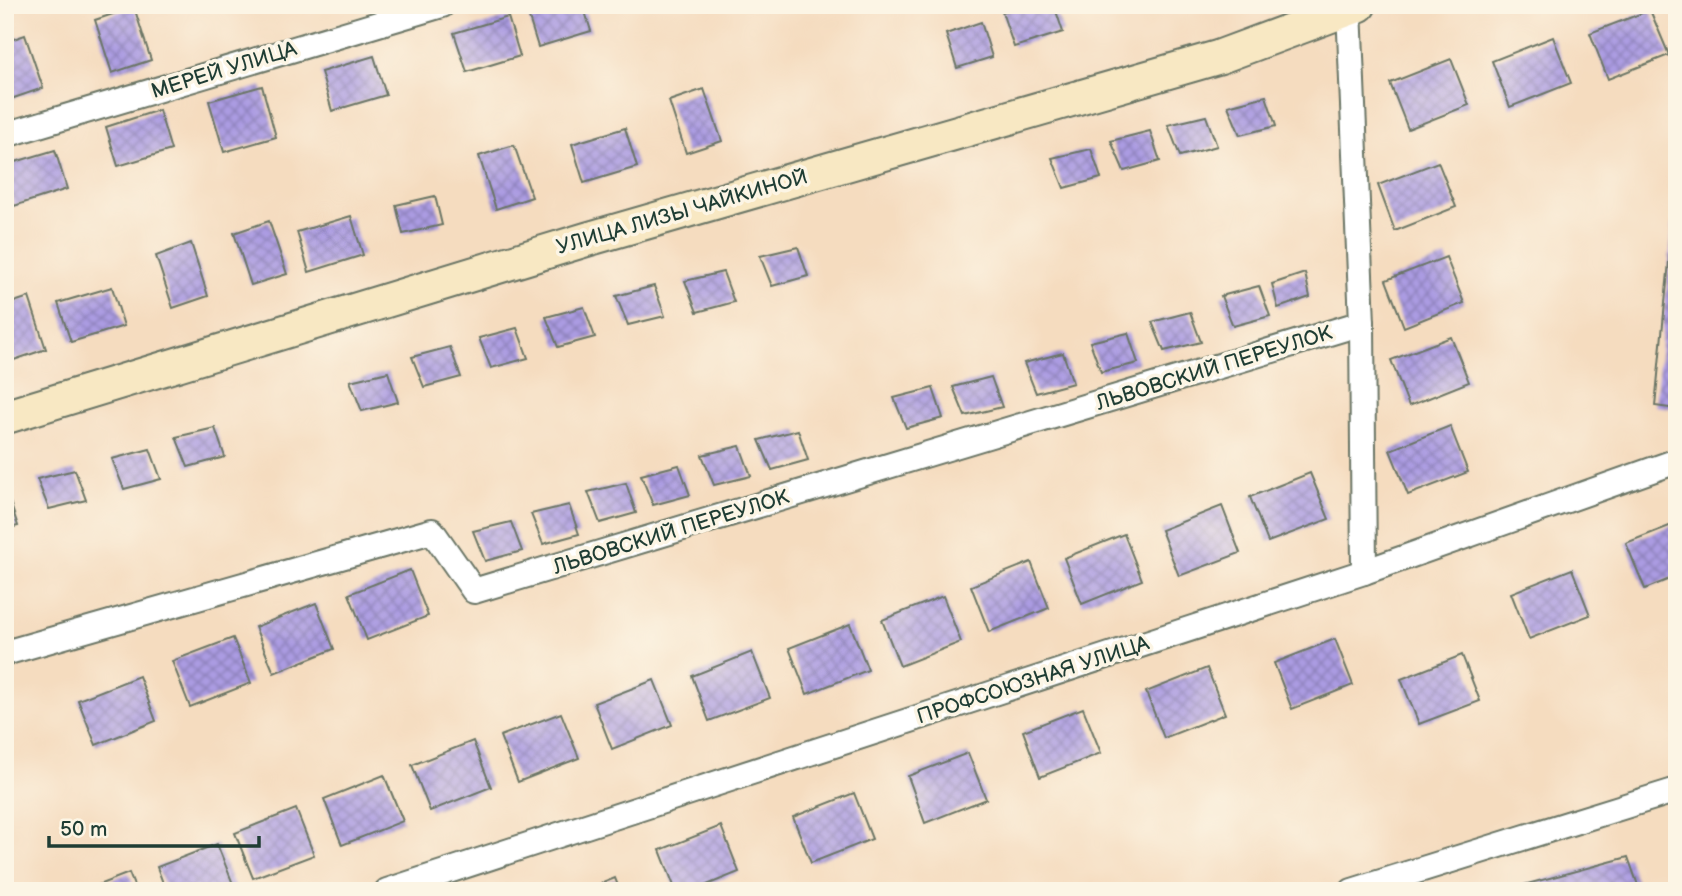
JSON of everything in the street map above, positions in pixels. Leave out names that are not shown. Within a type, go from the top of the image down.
[{"type":"street","name":"МЕРЕЙ УЛИЦА","points":[[5,135],[442,5]]},
{"type":"street","points":[[1354,7],[1362,323],[1364,572]]},
{"type":"street","name":"УЛИЦА ЛИЗЫ ЧАЙКИНОЙ","points":[[5,417],[588,239],[1219,57],[1354,7]]},
{"type":"street","name":"ЛЬВОВСКИЙ ПЕРЕУЛОК","points":[[5,653],[432,531],[474,591],[1362,323]]},
{"type":"street","name":"ПРОФСОЮЗНАЯ УЛИЦА","points":[[387,891],[1364,572],[1677,461]]},
{"type":"street","points":[[1352,891],[1677,790]]},
{"type":"building","points":[[535,5],[583,5],[591,31],[538,47],[526,8]]},
{"type":"building","points":[[1025,5],[1054,5],[1063,32],[1014,47],[1002,12]]},
{"type":"building","points":[[134,7],[151,60],[112,73],[95,20]]},
{"type":"building","points":[[1650,10],[1669,55],[1608,79],[1590,33]]},
{"type":"building","points":[[508,17],[520,56],[467,72],[454,33]]},
{"type":"building","points":[[981,22],[992,57],[957,68],[946,34]]},
{"type":"building","points":[[25,35],[43,88],[5,101],[5,42]]},
{"type":"building","points":[[1553,37],[1571,83],[1510,107],[1492,61]]},
{"type":"building","points":[[374,56],[386,95],[332,111],[321,72]]},
{"type":"building","points":[[1451,59],[1469,105],[1408,129],[1390,83]]},
{"type":"building","points":[[262,86],[276,137],[224,152],[209,101]]},
{"type":"building","points":[[704,89],[722,141],[686,153],[669,101]]},
{"type":"building","points":[[1266,96],[1276,126],[1240,135],[1228,106]]},
{"type":"building","points":[[159,110],[171,150],[118,166],[106,127]]},
{"type":"building","points":[[1206,116],[1217,146],[1180,156],[1168,125]]},
{"type":"building","points":[[625,128],[637,167],[584,183],[572,144]]},
{"type":"building","points":[[1150,131],[1160,161],[1124,171],[1111,141]]},
{"type":"building","points":[[514,145],[532,197],[496,209],[479,156]]},
{"type":"building","points":[[1091,149],[1101,178],[1064,188],[1052,158]]},
{"type":"building","points":[[55,150],[67,189],[14,206],[5,178],[5,165]]},
{"type":"building","points":[[1438,162],[1456,207],[1395,231],[1378,185]]},
{"type":"building","points":[[435,196],[442,225],[403,234],[396,205]]},
{"type":"building","points":[[1677,200],[1677,409],[1655,406]]},
{"type":"building","points":[[351,216],[363,255],[309,272],[297,232]]},
{"type":"building","points":[[269,221],[287,274],[251,285],[234,233]]},
{"type":"building","points":[[191,243],[208,296],[173,308],[156,256]]},
{"type":"building","points":[[798,247],[808,276],[772,286],[760,256]]},
{"type":"building","points":[[1446,257],[1464,303],[1404,327],[1386,280]]},
{"type":"building","points":[[723,272],[734,302],[697,312],[685,281]]},
{"type":"building","points":[[1305,273],[1310,297],[1278,308],[1272,284]]},
{"type":"building","points":[[654,286],[665,316],[628,325],[616,296]]},
{"type":"building","points":[[1259,286],[1270,316],[1233,326],[1221,296]]},
{"type":"building","points":[[112,287],[124,326],[71,342],[58,303]]},
{"type":"building","points":[[29,297],[46,349],[11,361],[5,344],[5,305]]},
{"type":"building","points":[[584,307],[595,337],[558,347],[546,317]]},
{"type":"building","points":[[1190,312],[1201,342],[1164,351],[1152,322]]},
{"type":"building","points":[[517,328],[528,358],[491,368],[479,338]]},
{"type":"building","points":[[1128,333],[1138,363],[1101,372],[1090,342]]},
{"type":"building","points":[[1451,337],[1469,382],[1409,406],[1391,360]]},
{"type":"building","points":[[450,347],[461,377],[424,387],[412,357]]},
{"type":"building","points":[[1063,353],[1073,383],[1036,393],[1024,363]]},
{"type":"building","points":[[388,372],[398,402],[362,411],[350,381]]},
{"type":"building","points":[[991,377],[1002,407],[965,416],[953,387]]},
{"type":"building","points":[[933,388],[943,418],[906,428],[894,398]]},
{"type":"building","points":[[1450,426],[1468,472],[1408,495],[1390,450]]},
{"type":"building","points":[[215,428],[225,457],[188,467],[176,437]]},
{"type":"building","points":[[798,430],[808,460],[772,470],[759,440]]},
{"type":"building","points":[[740,446],[751,476],[714,485],[702,455]]},
{"type":"building","points":[[150,449],[161,479],[124,489],[112,459]]},
{"type":"building","points":[[679,465],[690,495],[653,505],[641,475]]},
{"type":"building","points":[[75,470],[86,500],[49,509],[37,479]]},
{"type":"building","points":[[1310,473],[1329,519],[1268,542],[1250,497]]},
{"type":"building","points":[[626,483],[636,513],[600,523],[588,492]]},
{"type":"building","points":[[8,496],[18,526],[5,529],[5,497]]},
{"type":"building","points":[[569,505],[579,534],[543,544],[531,514]]},
{"type":"building","points":[[1222,506],[1240,553],[1179,576],[1161,530]]},
{"type":"building","points":[[511,522],[522,551],[485,561],[473,531]]},
{"type":"building","points":[[1677,523],[1677,576],[1645,589],[1626,543]]},
{"type":"building","points":[[1124,534],[1142,580],[1082,604],[1064,558]]},
{"type":"building","points":[[1031,562],[1049,608],[989,632],[971,586]]},
{"type":"building","points":[[1572,569],[1590,615],[1529,639],[1511,593]]},
{"type":"building","points":[[410,570],[428,616],[367,640],[349,594]]},
{"type":"building","points":[[943,596],[961,642],[900,666],[882,620]]},
{"type":"building","points":[[316,603],[334,649],[274,673],[255,627]]},
{"type":"building","points":[[850,624],[868,670],[807,694],[789,648]]},
{"type":"building","points":[[233,638],[251,683],[190,707],[172,661]]},
{"type":"building","points":[[1335,639],[1353,685],[1292,709],[1274,663]]},
{"type":"building","points":[[752,652],[770,698],[709,721],[692,676]]},
{"type":"building","points":[[1462,655],[1480,701],[1419,724],[1401,679]]},
{"type":"building","points":[[1207,668],[1225,714],[1164,738],[1146,692]]},
{"type":"building","points":[[139,676],[156,721],[96,745],[78,700]]},
{"type":"building","points":[[654,680],[672,725],[612,749],[594,703]]},
{"type":"building","points":[[1083,708],[1101,753],[1040,777],[1023,731]]},
{"type":"building","points":[[561,713],[579,758],[518,782],[500,736]]},
{"type":"building","points":[[473,741],[491,787],[430,811],[412,765]]},
{"type":"building","points":[[968,753],[986,799],[925,823],[908,776]]},
{"type":"building","points":[[384,775],[403,821],[342,845],[324,799]]},
{"type":"building","points":[[854,793],[872,839],[811,863],[793,817]]},
{"type":"building","points":[[296,809],[314,855],[253,878],[235,833]]},
{"type":"building","points":[[721,826],[739,872],[692,891],[676,891],[660,850]]},
{"type":"building","points":[[217,844],[235,889],[166,891],[157,867]]},
{"type":"building","points":[[1628,857],[1640,891],[1505,891],[1505,890]]},
{"type":"building","points":[[129,873],[136,891],[83,891]]},
{"type":"building","points":[[615,878],[620,891],[583,891]]}]
